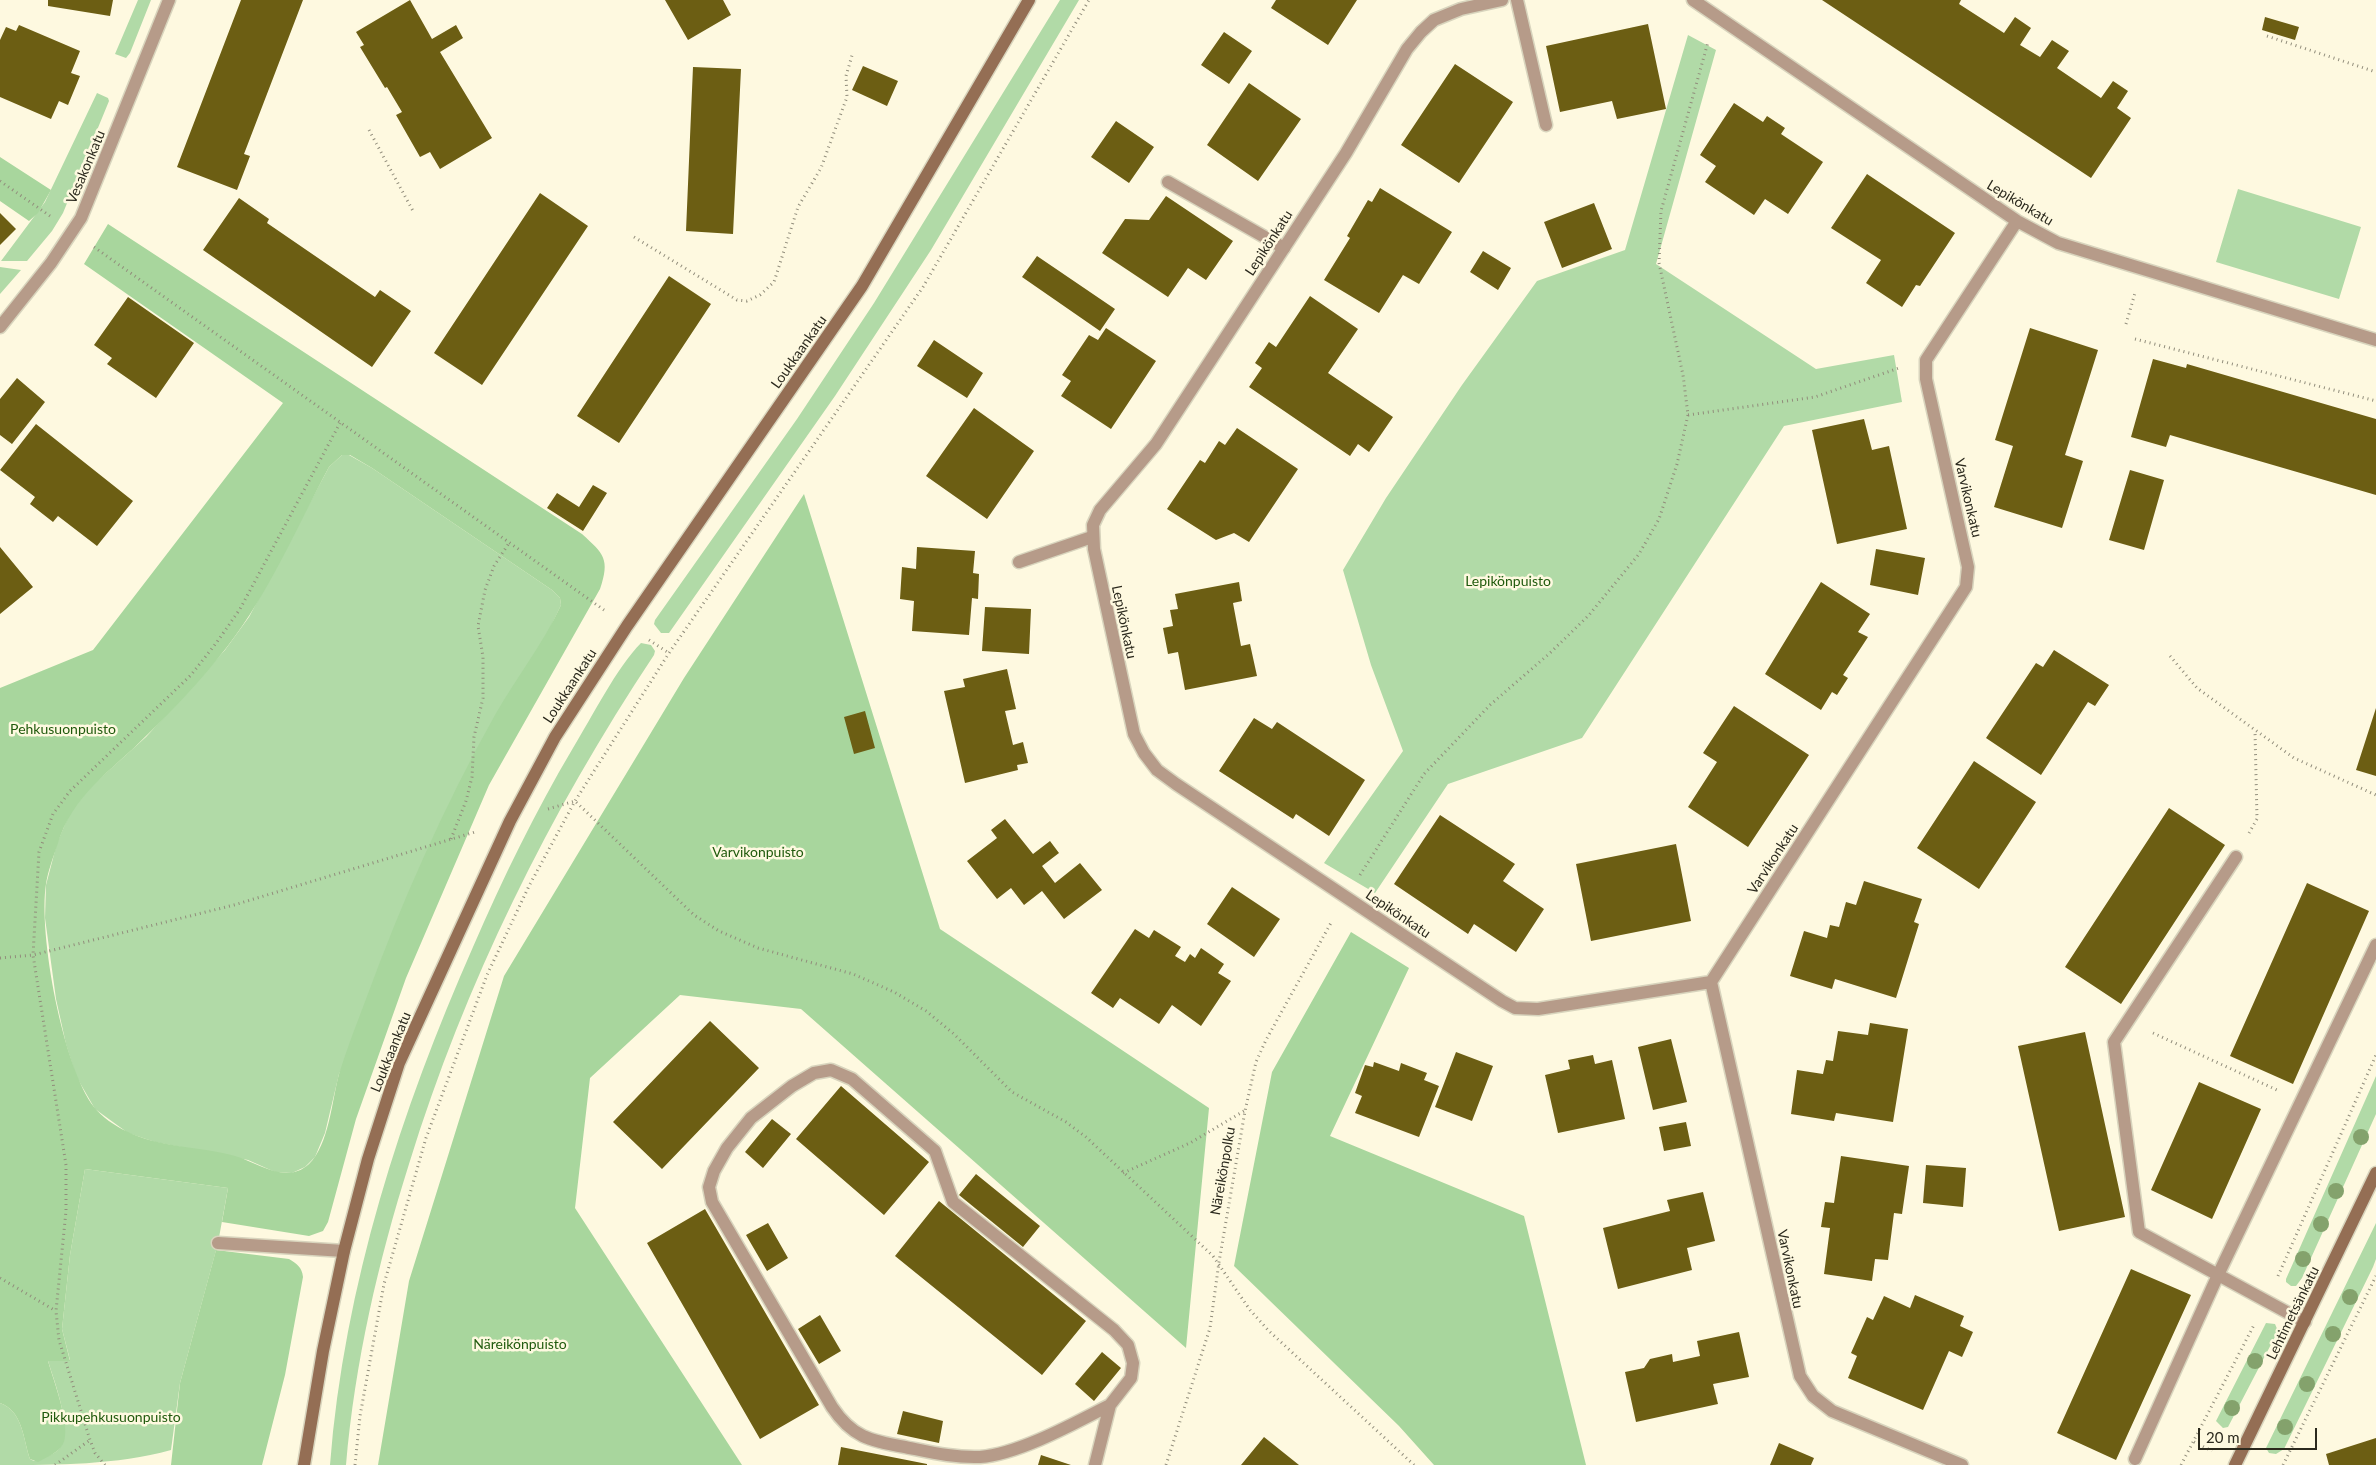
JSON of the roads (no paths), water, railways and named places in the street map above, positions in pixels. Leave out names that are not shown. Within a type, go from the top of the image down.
[{"type":"street","name":"Vesakonkatu","points":[[0,327],[73,231],[94,189],[169,0]]},
{"type":"street","name":"Loukkaankatu","points":[[304,1465],[323,1350],[344,1251],[368,1159],[399,1063],[510,821],[555,737],[627,626],[862,286],[1029,0]]},
{"type":"street","name":"Lepikönkatu","points":[[1502,0],[1486,2],[1446,14],[1434,20],[1420,32],[1407,49],[1346,153],[1156,444],[1100,510],[1093,525],[1092,537],[1129,717],[1144,753],[1157,770],[1502,1002],[1515,1008],[1538,1009],[1711,982]]},
{"type":"street","points":[[1517,0],[1546,125]]},
{"type":"street","name":"Lepikönkatu","points":[[1693,0],[1766,52],[2016,221],[2058,243],[2376,340]]},
{"type":"street","points":[[1168,182],[1284,248]]},
{"type":"street","name":"Varvikonkatu","points":[[1962,1465],[1832,1412],[1812,1396],[1800,1376],[1711,982],[1966,587],[1968,567],[1926,379],[1926,360],[2016,221]]},
{"type":"street","points":[[1019,562],[1092,537]]},
{"type":"street","points":[[2236,857],[2114,1042],[2139,1232],[2305,1322]]},
{"type":"street","points":[[2135,1459],[2218,1275],[2376,945]]},
{"type":"street","points":[[1094,1465],[1110,1405],[1131,1378],[1133,1363],[1128,1346],[1114,1330],[954,1202],[935,1151],[852,1079],[831,1070],[814,1073],[792,1086],[751,1118],[727,1148],[714,1171],[710,1188],[712,1202],[832,1407],[843,1423],[856,1433],[872,1441],[957,1457],[982,1456],[1021,1445],[1110,1405]]},
{"type":"street","name":"Lehtimetsänkatu","points":[[2235,1465],[2376,1172]]},
{"type":"street","points":[[218,1243],[344,1251]]},
{"type":"park label","name":"Lepikönpuisto","points":[[1508,581]]},
{"type":"park label","name":"Pehkusuonpuisto","points":[[63,729]]},
{"type":"park label","name":"Varvikonpuisto","points":[[758,852]]},
{"type":"park label","name":"Näreikönpuisto","points":[[520,1344]]},
{"type":"park label","name":"Pikkupehkusuonpuisto","points":[[111,1417]]}]
